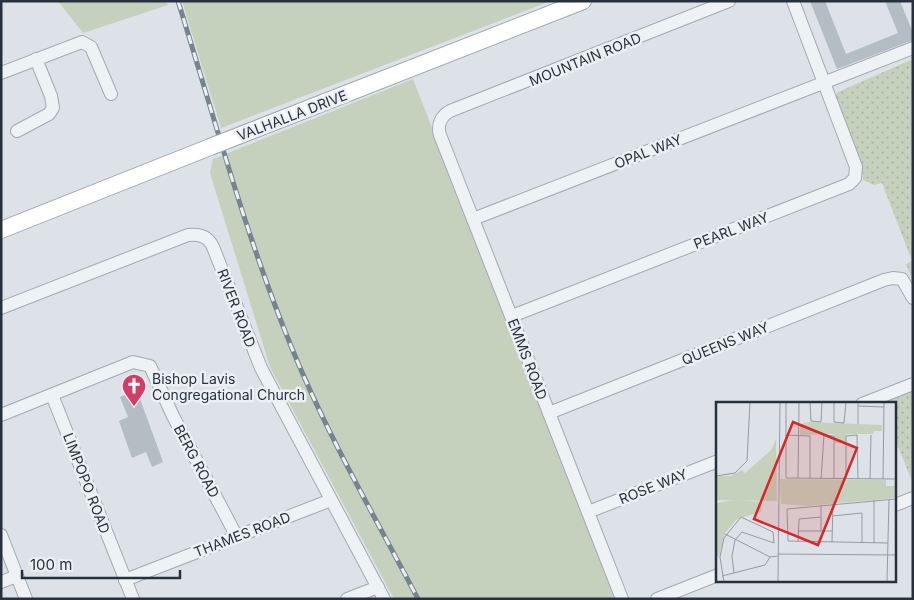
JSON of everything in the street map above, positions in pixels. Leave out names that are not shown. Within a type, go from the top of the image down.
[{"type":"main road","name":"VALHALLA DRIVE","points":[[1,230],[583,1]]},
{"type":"street","name":"MOUNTAIN ROAD","points":[[442,118],[450,111],[730,1]]},
{"type":"street","points":[[793,1],[823,84]]},
{"type":"street","points":[[1,72],[78,42],[88,44],[91,47],[111,94]]},
{"type":"street","name":"OPAL WAY","points":[[473,219],[913,48]]},
{"type":"street","points":[[17,131],[49,114],[53,108],[50,92],[36,59]]},
{"type":"street","name":"PEARL WAY","points":[[512,316],[849,184],[855,178],[856,167],[823,84]]},
{"type":"street","name":"EMMS ROAD","points":[[442,118],[439,127],[440,135],[622,599]]},
{"type":"street","name":"RIVER ROAD","points":[[1,308],[188,235],[200,235],[208,238],[214,247],[260,368],[384,599]]},
{"type":"street","name":"QUEENS WAY","points":[[549,413],[884,280],[902,279],[913,298]]},
{"type":"street","name":"BERG ROAD","points":[[1,415],[133,362],[150,366],[173,416],[237,536]]},
{"type":"street","points":[[867,402],[913,384]]},
{"type":"street","name":"LIMPOPO ROAD","points":[[52,395],[133,599]]},
{"type":"street","name":"ROSE WAY","points":[[588,512],[716,462]]},
{"type":"street","points":[[896,505],[913,498]]},
{"type":"street","name":"THAMES ROAD","points":[[125,580],[331,500]]},
{"type":"street","points":[[1,535],[26,599]]},
{"type":"street","points":[[1,582],[17,576]]},
{"type":"street","points":[[657,599],[716,576]]},
{"type":"street","points":[[347,599],[378,587]]},
{"type":"green space","points":[[58,1],[166,1],[168,5],[83,33]]},
{"type":"green space","points":[[182,1],[551,1],[221,128]]},
{"type":"green space","points":[[913,59],[913,281],[906,264],[912,261],[882,183],[874,185],[863,180],[862,169],[834,97],[838,92]]},
{"type":"green space","points":[[413,79],[617,599],[394,599],[270,367],[210,173],[213,159]]},
{"type":"green space","points":[[913,391],[913,484],[896,442],[896,402],[886,402]]},
{"type":"building","points":[[810,1],[825,1],[846,54],[898,33],[885,1],[900,1],[913,33],[913,40],[837,69]]},
{"type":"building","points":[[136,388],[163,462],[152,467],[146,452],[132,458],[119,421],[128,417],[120,397],[125,395],[124,392]]},
{"type":"railway","points":[[178,1],[231,175],[274,304],[319,410],[418,599]]},
{"type":"place","name":"Bishop Lavis Congregational Church","points":[[134,407]]}]
